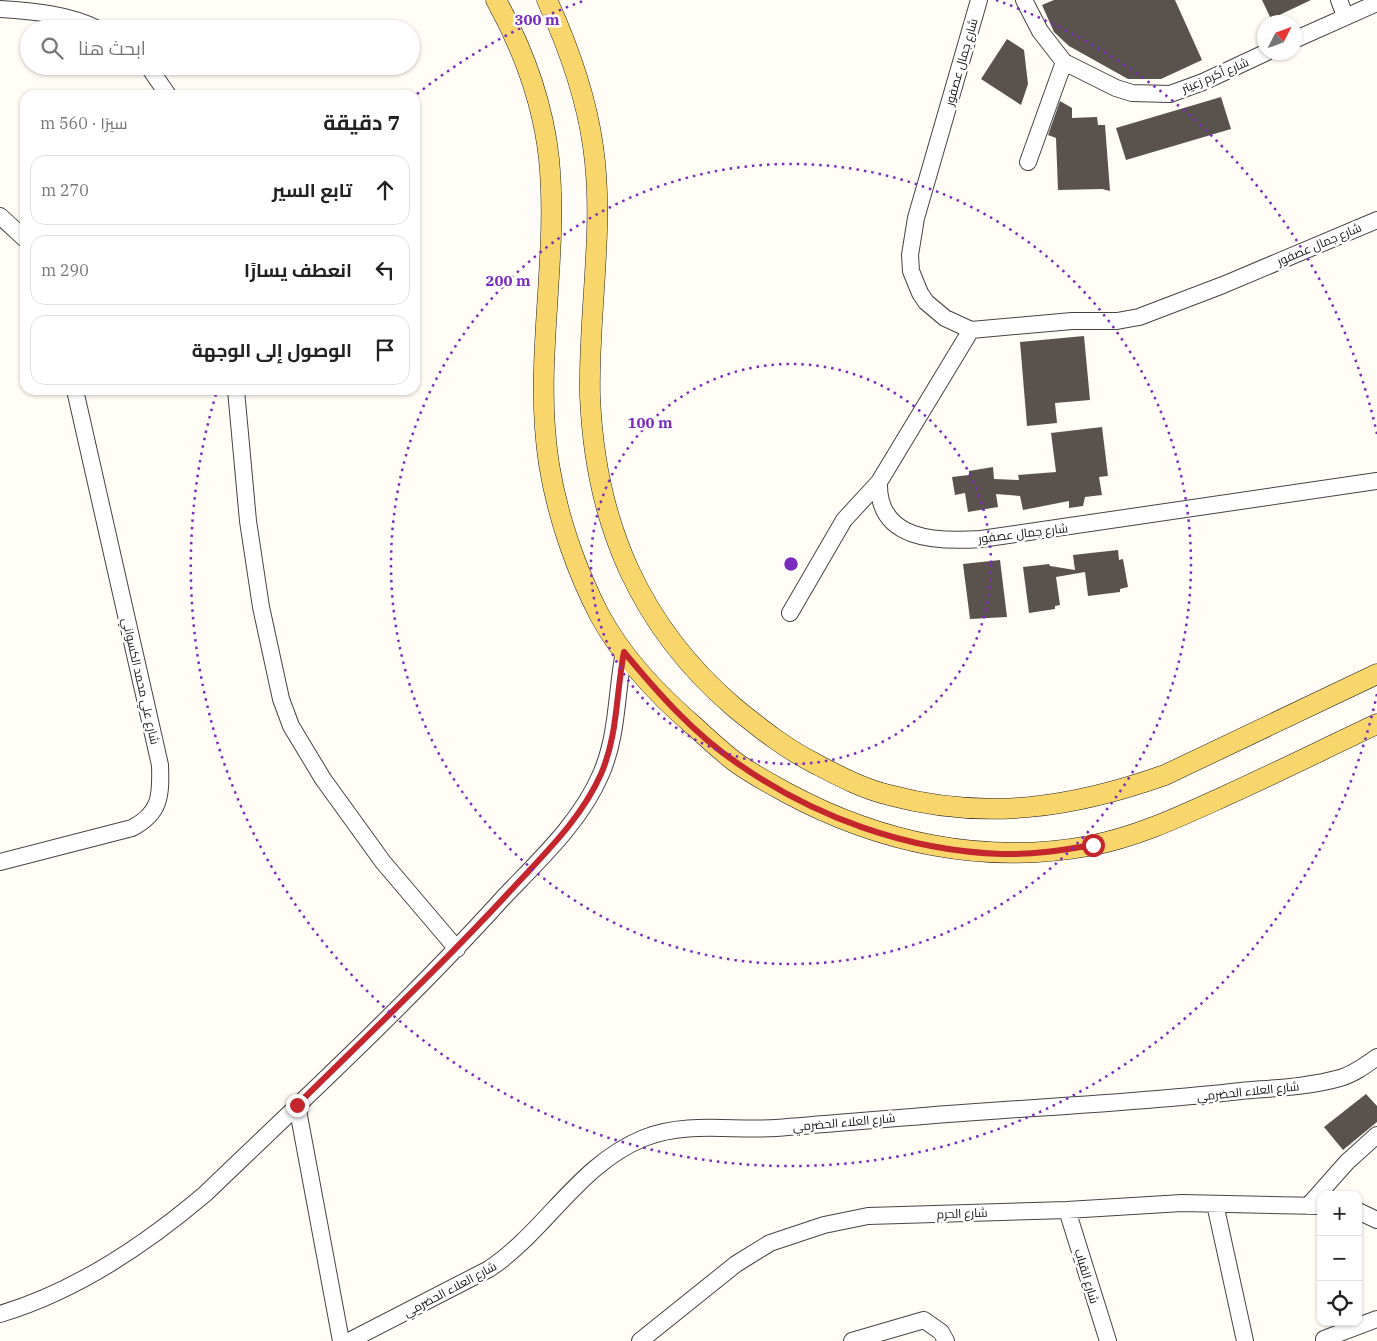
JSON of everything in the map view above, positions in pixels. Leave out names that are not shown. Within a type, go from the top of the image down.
[{"type":"main road","points":[[496,0],[521,52],[537,96],[548,156],[550,246],[542,389],[548,461],[554,492],[569,540],[601,617],[624,652],[660,695],[736,763],[817,809],[858,826],[910,841],[970,851],[1003,854],[1037,853],[1093,845],[1130,836],[1216,801],[1377,724]]},
{"type":"main road","points":[[547,0],[582,95],[594,147],[596,226],[590,395],[594,446],[606,506],[625,562],[639,594],[659,627],[716,692],[752,722],[792,752],[850,781],[886,795],[952,806],[1037,808],[1064,804],[1128,788],[1165,775],[1377,674]]},
{"type":"street","name":"شارع جمال عصفور","points":[[979,0],[916,218],[910,255],[913,279],[926,302],[945,318],[971,330],[1072,321],[1117,321],[1139,317],[1223,285],[1377,220]]},
{"type":"street","name":"شارع أكرم زعيتر","points":[[1024,0],[1040,31],[1064,62],[1116,88],[1132,93],[1170,94],[1203,82],[1257,57]]},
{"type":"street","points":[[1339,0],[1345,16]]},
{"type":"street","points":[[1302,36],[1377,3]]},
{"type":"street","points":[[0,9],[35,12],[80,20]]},
{"type":"street","points":[[1028,162],[1064,62]]},
{"type":"street","points":[[154,75],[165,90]]},
{"type":"street","points":[[0,216],[20,234]]},
{"type":"street","points":[[790,613],[844,520],[879,482],[971,330]]},
{"type":"street","name":"شارع علي محمد الكسواني","points":[[0,862],[132,828],[144,822],[154,813],[161,793],[160,765],[76,395]]},
{"type":"street","points":[[236,395],[248,520],[261,607],[281,699],[291,726],[322,779],[382,862],[457,949]]},
{"type":"street","name":"شارع جمال عصفور","points":[[879,482],[878,496],[890,522],[912,534],[941,540],[962,540],[1069,527],[1377,482]]},
{"type":"street","points":[[0,1314],[76,1283],[144,1243],[205,1194],[457,949],[564,832],[594,789],[609,754],[614,733],[624,652]]},
{"type":"street","name":"شارع العلاء الحضرمي","points":[[349,1341],[458,1286],[509,1256],[566,1196],[612,1156],[644,1138],[665,1132],[698,1128],[763,1128],[1169,1099],[1311,1084],[1342,1077],[1363,1067],[1377,1057]]},
{"type":"street","points":[[297,1105],[341,1341]]},
{"type":"street","points":[[1315,1206],[1341,1167],[1377,1135]]},
{"type":"street","name":"شارع الحرم","points":[[640,1341],[736,1264],[770,1243],[824,1225],[868,1216],[1067,1210],[1182,1204],[1315,1206]]},
{"type":"street","points":[[1215,1204],[1246,1341]]},
{"type":"street","name":"شارع القباب","points":[[1067,1210],[1108,1341]]},
{"type":"street","points":[[1362,1213],[1377,1220]]},
{"type":"street","points":[[1324,1339],[1377,1319]]},
{"type":"street","points":[[852,1341],[924,1320],[941,1332],[946,1341]]},
{"type":"building","points":[[1054,0],[1175,0],[1202,60],[1161,79],[1128,79],[1069,46],[1054,32],[1042,5]]},
{"type":"building","points":[[1262,0],[1311,0],[1279,15],[1269,15]]},
{"type":"building","points":[[1007,39],[1024,50],[1028,84],[1021,105],[981,79]]},
{"type":"building","points":[[1221,97],[1231,129],[1126,160],[1116,128]]},
{"type":"building","points":[[1060,101],[1072,108],[1072,118],[1097,117],[1098,125],[1105,125],[1110,191],[1102,189],[1058,190],[1056,138],[1048,135]]},
{"type":"building","points":[[1084,336],[1090,400],[1055,403],[1057,423],[1027,426],[1020,342]]},
{"type":"building","points":[[1102,427],[1108,476],[1099,477],[1102,495],[1085,497],[1083,506],[1069,508],[1069,501],[1023,510],[1020,496],[996,494],[998,507],[968,512],[965,493],[955,495],[952,477],[969,475],[969,471],[993,467],[994,479],[1019,480],[1018,475],[1056,472],[1051,433]]},
{"type":"building","points":[[1118,550],[1119,560],[1123,559],[1128,587],[1120,589],[1120,592],[1088,596],[1085,572],[1056,577],[1060,605],[1055,606],[1055,609],[1029,613],[1023,567],[1049,564],[1050,566],[1075,570],[1073,555]]},
{"type":"building","points":[[1000,560],[1007,617],[970,619],[963,564]]},
{"type":"building","points":[[1366,1094],[1377,1106],[1377,1122],[1343,1150],[1324,1127]]},
{"type":"route","points":[[297,1105],[457,949],[575,819],[594,789],[609,754],[614,733],[619,680],[624,652],[660,695],[736,763],[817,809],[858,826],[891,837],[926,845],[1003,854],[1037,853],[1093,845]]}]
